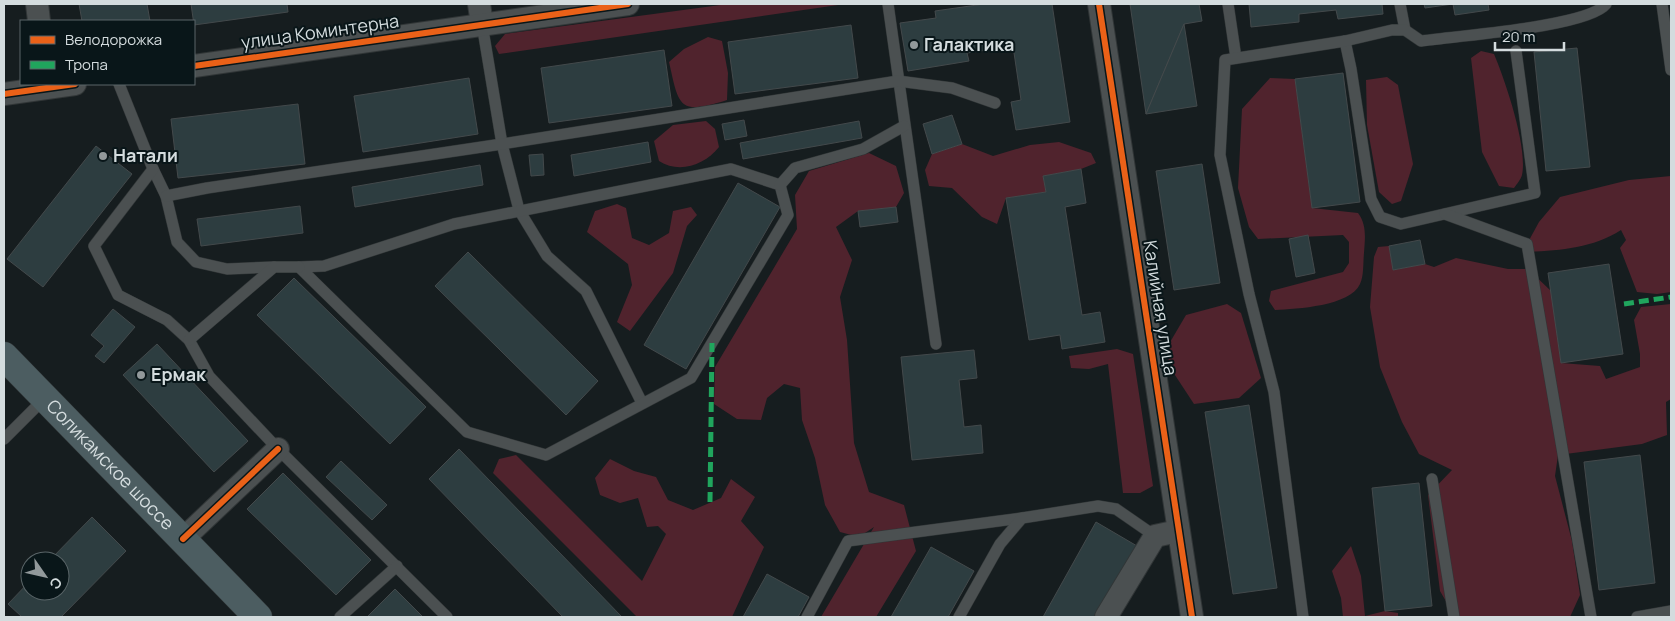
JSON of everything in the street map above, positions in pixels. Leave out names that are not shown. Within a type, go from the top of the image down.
[{"type":"highway","name":"Соликамское шоссе","points":[[4,356],[258,617]]},
{"type":"street","points":[[37,4],[39,20]]},
{"type":"street","name":"улица Коминтерна","points":[[195,66],[481,14],[628,4]]},
{"type":"street","name":"Калийная улица","points":[[1099,4],[1192,617]]},
{"type":"street","points":[[4,94],[62,85]]},
{"type":"street","points":[[4,107],[48,86]]},
{"type":"street","points":[[183,539],[278,449]]},
{"type":"street","points":[[1106,617],[1155,536],[1178,531]]},
{"type":"lane","points":[[888,4],[936,344]]},
{"type":"lane","points":[[1228,4],[1236,58]]},
{"type":"lane","points":[[1400,4],[1405,30]]},
{"type":"lane","points":[[1303,617],[1274,392],[1249,294],[1220,155],[1225,60],[1345,41],[1392,30],[1405,30],[1421,41],[1570,21],[1602,9],[1606,4]]},
{"type":"lane","points":[[1662,4],[1671,70]]},
{"type":"lane","points":[[481,14],[502,144],[519,210],[547,256],[586,292],[642,403]]},
{"type":"lane","points":[[1345,41],[1371,199],[1380,217],[1401,224],[1535,193],[1516,51]]},
{"type":"lane","points":[[166,196],[216,186],[502,144],[898,81],[952,88],[995,103]]},
{"type":"lane","points":[[119,85],[153,169],[166,196],[177,242],[196,262],[227,269],[324,266],[454,224],[730,169],[780,185]]},
{"type":"lane","points":[[780,185],[795,168],[863,149],[904,126]]},
{"type":"lane","points":[[153,169],[94,246],[118,295],[167,320],[189,340],[209,376],[278,449],[448,617]]},
{"type":"lane","points":[[299,267],[467,432],[546,455],[691,378],[788,215],[780,185]]},
{"type":"lane","points":[[1445,214],[1527,244],[1591,617]]},
{"type":"lane","points":[[189,340],[274,267]]},
{"type":"lane","points":[[4,439],[46,398]]},
{"type":"lane","points":[[1432,479],[1454,617]]},
{"type":"lane","points":[[808,617],[848,540],[1022,518],[1098,506],[1116,509],[1155,536]]},
{"type":"lane","points":[[959,617],[1000,544],[1022,518]]},
{"type":"lane","points":[[340,617],[397,566]]},
{"type":"lane","points":[[1638,617],[1671,610]]},
{"type":"shaded area","points":[[728,4],[845,4],[499,54],[495,46],[505,34]]},
{"type":"shaded area","points":[[708,37],[722,41],[728,73],[727,100],[711,105],[690,107],[683,104],[679,98],[669,62],[684,49]]},
{"type":"shaded area","points":[[1481,51],[1494,54],[1519,131],[1522,148],[1522,175],[1514,188],[1499,186],[1482,152],[1471,58]]},
{"type":"shaded area","points":[[1387,77],[1398,85],[1413,164],[1401,201],[1392,204],[1379,192],[1367,125],[1366,80]]},
{"type":"shaded area","points":[[1270,78],[1295,79],[1312,208],[1358,213],[1364,227],[1363,269],[1360,284],[1346,297],[1335,302],[1296,309],[1275,310],[1269,301],[1271,291],[1343,272],[1349,263],[1349,242],[1343,235],[1258,239],[1249,227],[1238,188],[1242,109]]},
{"type":"shaded area","points":[[706,121],[715,129],[719,147],[707,159],[691,166],[683,167],[667,165],[659,161],[654,141],[673,125]]},
{"type":"shaded area","points":[[1059,142],[1091,153],[1096,163],[1081,169],[1043,176],[1046,192],[1006,198],[997,224],[982,217],[952,188],[929,186],[925,170],[932,154],[962,144],[993,156],[1030,145]]},
{"type":"shaded area","points":[[869,153],[896,166],[904,193],[896,207],[858,211],[836,227],[852,260],[840,297],[847,340],[854,443],[869,492],[904,505],[916,551],[876,617],[821,617],[874,527],[859,537],[840,532],[825,505],[815,458],[802,420],[800,388],[784,384],[767,398],[761,420],[737,419],[714,404],[715,367],[797,229],[795,195],[809,171]]},
{"type":"shaded area","points":[[1671,176],[1671,292],[1657,294],[1637,292],[1620,248],[1626,240],[1621,230],[1599,241],[1577,247],[1529,252],[1527,244],[1539,222],[1560,197],[1629,180]]},
{"type":"shaded area","points":[[617,204],[626,208],[632,238],[649,245],[669,233],[673,211],[691,207],[697,215],[687,226],[673,273],[630,331],[617,322],[632,285],[628,264],[587,232],[595,211]]},
{"type":"shaded area","points":[[1389,246],[1393,270],[1425,264],[1434,267],[1456,258],[1508,269],[1528,269],[1551,291],[1561,363],[1600,366],[1606,379],[1640,367],[1640,354],[1634,320],[1641,307],[1671,304],[1671,399],[1666,402],[1667,435],[1642,444],[1558,455],[1555,476],[1572,541],[1580,595],[1570,617],[1455,617],[1440,591],[1428,495],[1452,470],[1419,454],[1402,422],[1380,367],[1370,307],[1374,257],[1378,247]]},
{"type":"shaded area","points":[[1227,304],[1241,313],[1261,378],[1239,398],[1194,404],[1171,369],[1166,349],[1186,315]]},
{"type":"shaded area","points":[[1117,349],[1133,354],[1153,486],[1140,493],[1123,493],[1108,364],[1089,369],[1071,368],[1069,356]]},
{"type":"shaded area","points":[[516,455],[642,581],[666,534],[658,526],[647,527],[638,498],[620,503],[600,495],[595,478],[610,459],[634,471],[656,477],[668,500],[693,510],[721,498],[731,479],[755,497],[741,521],[764,547],[732,617],[637,617],[493,473],[499,459]]},
{"type":"shaded area","points":[[1351,546],[1361,576],[1365,616],[1385,611],[1398,613],[1398,617],[1343,617],[1341,598],[1332,571]]},
{"type":"building","points":[[79,4],[147,4],[150,20],[82,20]]},
{"type":"building","points":[[191,4],[287,4],[288,12],[195,25],[195,20],[193,20]]},
{"type":"building","points":[[984,4],[1052,4],[1070,122],[1016,130],[1011,102],[1021,100],[1013,46],[967,53],[969,61],[908,71],[900,23],[936,18],[935,11]]},
{"type":"building","points":[[1130,4],[1199,4],[1202,21],[1184,24],[1146,114]]},
{"type":"building","points":[[1249,4],[1382,4],[1383,14],[1338,19],[1336,10],[1299,14],[1299,22],[1251,27]]},
{"type":"building","points":[[1424,4],[1453,4],[1425,8]]},
{"type":"building","points":[[1453,4],[1488,4],[1489,10],[1455,15]]},
{"type":"building","points":[[1184,24],[1197,106],[1146,114]]},
{"type":"building","points":[[851,25],[858,78],[735,94],[728,42]]},
{"type":"building","points":[[1577,48],[1590,167],[1546,171],[1534,52]]},
{"type":"building","points":[[664,50],[672,106],[549,123],[541,68]]},
{"type":"building","points":[[1343,73],[1360,202],[1312,208],[1295,79]]},
{"type":"building","points":[[469,78],[478,134],[363,152],[354,96]]},
{"type":"building","points":[[298,104],[305,164],[178,178],[171,119]]},
{"type":"building","points":[[952,115],[962,144],[932,154],[923,124]]},
{"type":"building","points":[[744,120],[747,136],[725,140],[722,124]]},
{"type":"building","points":[[859,121],[862,138],[743,159],[740,143]]},
{"type":"building","points":[[648,142],[651,162],[574,176],[571,155]]},
{"type":"building","points":[[96,146],[132,174],[43,287],[7,259]]},
{"type":"building","points":[[543,154],[544,175],[531,176],[529,155]]},
{"type":"building","points":[[1202,164],[1220,283],[1174,290],[1156,171]]},
{"type":"building","points":[[480,165],[483,185],[355,207],[352,187]]},
{"type":"building","points":[[1081,169],[1086,203],[1065,207],[1082,315],[1100,312],[1105,342],[1062,349],[1060,335],[1029,340],[1006,198],[1046,192],[1043,176]]},
{"type":"building","points":[[738,183],[780,207],[686,369],[644,345]]},
{"type":"building","points":[[300,206],[303,233],[201,246],[197,219]]},
{"type":"building","points":[[896,207],[898,222],[860,227],[858,211]]},
{"type":"building","points":[[1308,235],[1315,273],[1296,277],[1289,239]]},
{"type":"building","points":[[1420,240],[1425,264],[1393,270],[1389,246]]},
{"type":"building","points":[[468,252],[598,381],[566,415],[435,286]]},
{"type":"building","points":[[1609,264],[1623,354],[1561,363],[1548,273]]},
{"type":"building","points":[[294,278],[426,407],[390,444],[257,315]]},
{"type":"building","points":[[113,309],[135,327],[104,363],[95,356],[104,346],[91,335]]},
{"type":"building","points":[[157,344],[248,441],[214,472],[123,375]]},
{"type":"building","points":[[974,350],[977,378],[959,380],[964,427],[981,425],[983,453],[912,460],[901,357]]},
{"type":"building","points":[[1249,405],[1277,588],[1233,594],[1205,412]]},
{"type":"building","points":[[459,449],[622,617],[563,617],[429,479]]},
{"type":"building","points":[[1640,455],[1655,583],[1599,590],[1584,462]]},
{"type":"building","points":[[341,461],[387,505],[372,520],[326,477]]},
{"type":"building","points":[[283,473],[371,560],[336,595],[247,509]]},
{"type":"building","points":[[1419,483],[1432,606],[1385,611],[1372,488]]},
{"type":"building","points":[[92,517],[126,551],[61,617],[22,617],[8,604],[20,591],[20,601],[70,601],[70,551],[59,551]]},
{"type":"building","points":[[1096,522],[1137,546],[1097,617],[1043,617]]},
{"type":"building","points":[[931,547],[974,571],[948,617],[891,617]]},
{"type":"building","points":[[767,574],[809,597],[798,617],[743,617]]},
{"type":"building","points":[[395,589],[423,617],[367,617]]},
{"type":"marked path","points":[[1624,304],[1671,297]]},
{"type":"marked path","points":[[710,502],[712,343]]},
{"type":"cycle path","points":[[195,66],[628,4]]},
{"type":"cycle path","points":[[1099,4],[1192,617]]},
{"type":"cycle path","points":[[4,94],[68,85]]},
{"type":"cycle path","points":[[183,539],[278,449]]},
{"type":"place","name":"Галактика","points":[[914,45]]},
{"type":"place","name":"Натали","points":[[103,156]]},
{"type":"place","name":"Ермак","points":[[141,375]]}]
